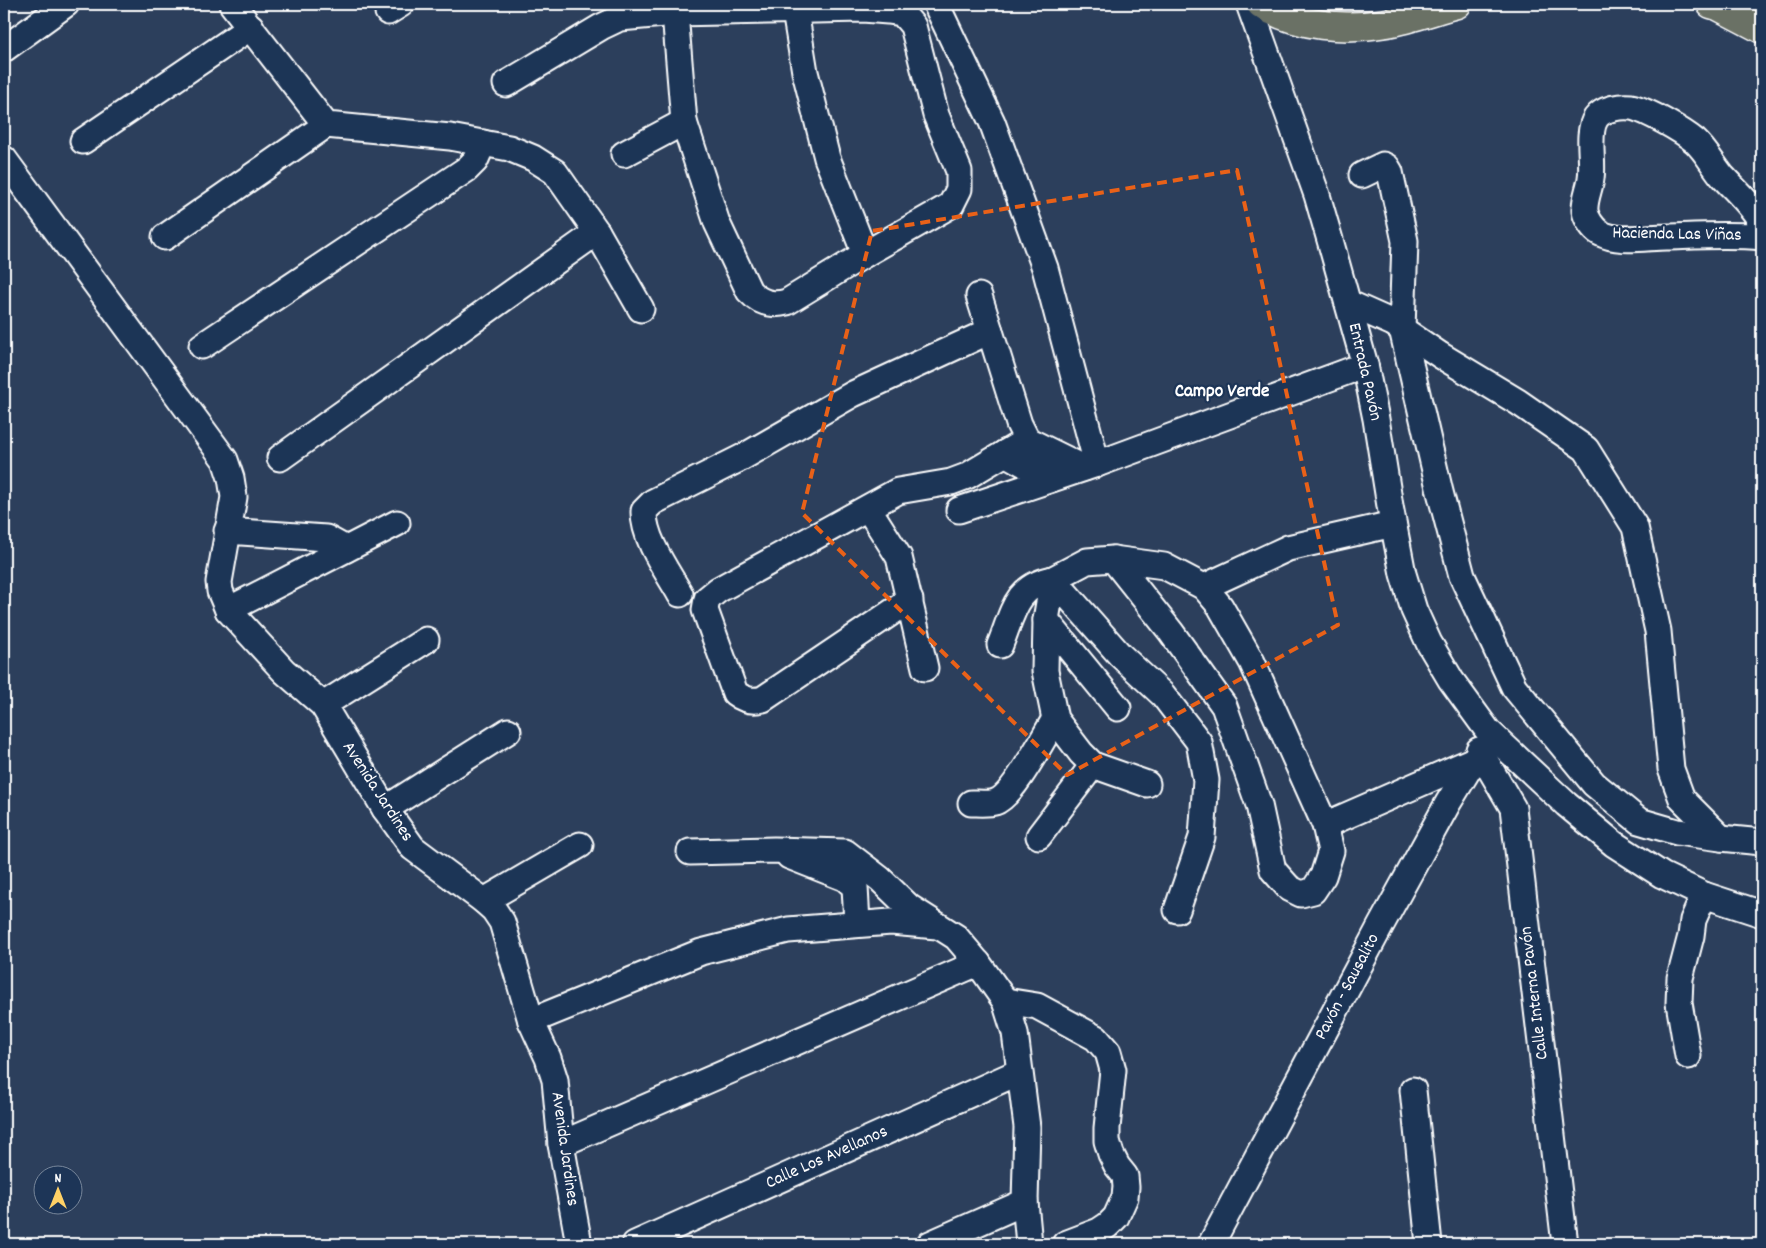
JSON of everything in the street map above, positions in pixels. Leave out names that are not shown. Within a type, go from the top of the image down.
[{"type":"main road","points":[[1261,4],[1290,18],[1326,25],[1348,26],[1388,23],[1457,4]]},
{"type":"main road","points":[[1711,4],[1762,29]]},
{"type":"street","points":[[4,49],[66,4]]},
{"type":"street","points":[[232,4],[326,125]]},
{"type":"street","points":[[936,4],[992,122],[1045,268],[1090,466]]},
{"type":"street","name":"Entrada Pavón","points":[[1249,4],[1317,194],[1365,365],[1393,524],[1403,574],[1414,610],[1429,643],[1451,680],[1480,747]]},
{"type":"street","points":[[506,84],[601,27],[620,18],[675,13],[701,8],[795,11],[854,7],[902,13],[912,26],[936,115],[959,171],[959,188],[950,205],[787,302],[773,304],[754,296],[749,291],[717,223],[684,122],[675,13]]},
{"type":"street","points":[[795,11],[805,72],[827,158],[865,254]]},
{"type":"street","points":[[83,141],[250,27]]},
{"type":"street","name":"Hacienda Las Viñas","points":[[1762,223],[1757,214],[1722,176],[1696,143],[1685,133],[1631,107],[1606,110],[1596,118],[1591,148],[1592,177],[1585,204],[1585,213],[1599,232],[1619,238],[1738,235],[1762,237]]},
{"type":"street","points":[[624,154],[684,122]]},
{"type":"street","points":[[165,237],[326,125],[450,137],[509,148],[533,158],[555,172],[597,232],[641,309]]},
{"type":"street","points":[[202,346],[467,169],[475,161],[483,143]]},
{"type":"street","name":"Avenida Jardines","points":[[4,159],[225,460],[231,478],[234,497],[219,582],[220,591],[228,610],[284,671],[323,705],[385,809],[413,848],[484,901],[494,910],[502,922],[531,1021],[548,1058],[555,1080],[561,1144],[579,1244]]},
{"type":"street","points":[[1362,176],[1382,165],[1387,167],[1390,172],[1405,241],[1402,329],[1440,492],[1462,576],[1514,687],[1594,784],[1640,821],[1678,832],[1762,842]]},
{"type":"street","points":[[280,458],[597,232]]},
{"type":"street","points":[[979,296],[1018,424],[1027,440],[1090,466]]},
{"type":"street","points":[[1348,303],[1393,323],[1440,355],[1518,402],[1586,449],[1591,456],[1635,527],[1658,631],[1671,769],[1682,800],[1721,838]]},
{"type":"street","points":[[680,594],[649,537],[643,522],[644,511],[652,502],[743,457],[853,394],[990,331]]},
{"type":"street","points":[[959,510],[1090,466],[1365,365]]},
{"type":"street","points":[[910,600],[763,699],[753,701],[743,699],[735,693],[705,610],[705,603],[710,595],[718,590],[898,491],[950,482],[967,476],[1027,440]]},
{"type":"street","points":[[1005,453],[1051,479]]},
{"type":"street","points":[[868,508],[899,556],[925,668]]},
{"type":"street","points":[[228,610],[397,523]]},
{"type":"street","points":[[1204,587],[1288,548],[1393,524]]},
{"type":"street","points":[[228,531],[326,538],[346,549]]},
{"type":"street","points":[[1000,645],[1019,598],[1028,588],[1043,581],[1053,579],[1087,561],[1113,558],[1164,566],[1204,587],[1220,606],[1252,662],[1325,825],[1331,851],[1323,876],[1314,891],[1301,894],[1289,888],[1274,870],[1258,806],[1224,706],[1171,632],[1113,558]]},
{"type":"street","points":[[1053,579],[1046,620],[1045,671],[1055,719],[1081,753],[1093,765],[1147,784]]},
{"type":"street","points":[[1053,579],[1120,655],[1163,695],[1199,742],[1206,780],[1202,837],[1177,910]]},
{"type":"street","points":[[1046,620],[1118,708]]},
{"type":"street","points":[[323,705],[426,640]]},
{"type":"street","points":[[971,803],[996,802],[1004,796],[1022,775],[1055,719]]},
{"type":"street","points":[[385,809],[508,731]]},
{"type":"street","points":[[1325,825],[1480,747],[1566,804],[1614,844],[1662,875],[1704,895],[1762,914]]},
{"type":"street","name":"Pavón - Sausalito","points":[[1211,1244],[1376,934],[1480,747]]},
{"type":"street","name":"Calle Interna Pavón","points":[[1480,747],[1514,808],[1565,1244]]},
{"type":"street","points":[[1039,836],[1093,765]]},
{"type":"street","points":[[484,901],[580,845]]},
{"type":"street","points":[[774,850],[845,878],[855,887],[857,923]]},
{"type":"street","points":[[690,852],[774,850],[844,852],[880,879],[910,906],[956,937],[978,963],[1005,1001],[1015,1033],[1027,1127],[1026,1202],[1029,1244]]},
{"type":"street","points":[[1688,1056],[1679,1003],[1680,978],[1691,936],[1693,920],[1704,895]]},
{"type":"street","points":[[531,1021],[700,952],[788,930],[857,923],[891,922],[938,926]]},
{"type":"street","points":[[561,1144],[978,963]]},
{"type":"street","points":[[1005,1001],[1037,1006],[1088,1032],[1103,1044],[1112,1061],[1113,1070],[1107,1141],[1114,1160],[1125,1176],[1125,1197],[1116,1217],[1108,1225],[1099,1231],[1065,1244]]},
{"type":"street","name":"Calle Los Avellanos","points":[[635,1244],[1019,1072]]},
{"type":"street","points":[[1413,1090],[1429,1244]]},
{"type":"street","points":[[930,1244],[1026,1202]]},
{"type":"highlighted area","points":[[1237,170],[1338,625],[1067,775],[802,513],[872,231]]},
{"type":"district","name":"Campo Verde","points":[[1222,392]]}]
